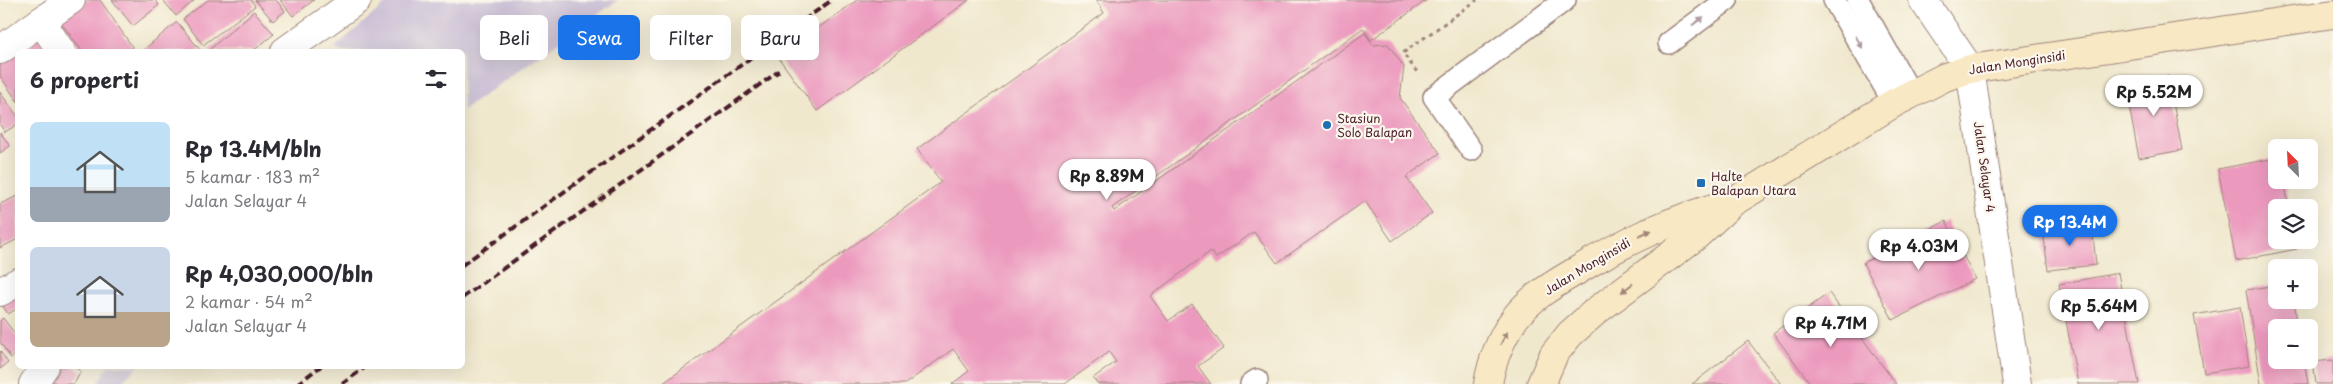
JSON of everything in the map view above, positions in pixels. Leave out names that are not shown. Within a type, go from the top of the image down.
[{"type":"main road","name":"Jalan Monginsidi","points":[[1541,384],[1554,354],[1570,334],[1596,311],[1696,236],[1733,202],[1903,99],[1953,74],[1970,68],[2333,14]]},
{"type":"main road","name":"Jalan Monginsidi","points":[[1488,384],[1492,364],[1511,324],[1547,288],[1638,236],[1694,213],[1733,202]]},
{"type":"street","points":[[0,50],[71,0]]},
{"type":"street","points":[[288,49],[356,0]]},
{"type":"street","points":[[1923,0],[1970,68]]},
{"type":"street","points":[[41,21],[60,49]]},
{"type":"street","name":"Jalan Selayar 4","points":[[1970,68],[2016,384]]},
{"type":"street","points":[[0,292],[15,284]]},
{"type":"street","points":[[33,384],[43,369]]},
{"type":"lane","points":[[1471,150],[1434,97],[1566,0]]},
{"type":"lane","points":[[1669,42],[1727,0]]},
{"type":"lane","points":[[1834,0],[1903,99]]},
{"type":"lane","points":[[1858,0],[1903,99]]},
{"type":"path","points":[[1403,53],[1477,0]]},
{"type":"shaded area","points":[[390,0],[618,0],[597,15],[558,15],[558,43],[548,50],[548,15],[480,15],[480,60],[533,60],[465,109],[465,49],[337,49],[335,47]]},
{"type":"shaded area","points":[[106,369],[136,369],[119,384],[97,384]]},
{"type":"building","points":[[81,0],[100,0],[133,48],[81,49],[57,17]]},
{"type":"building","points":[[112,0],[155,0],[159,5],[133,26]]},
{"type":"building","points":[[163,0],[195,0],[176,16]]},
{"type":"building","points":[[208,0],[251,0],[255,6],[203,45],[183,19]]},
{"type":"building","points":[[255,0],[276,0],[285,11],[273,21]]},
{"type":"building","points":[[280,0],[314,0],[293,16]]},
{"type":"building","points":[[857,0],[969,0],[817,111],[780,60],[819,60],[819,27]]},
{"type":"building","points":[[1096,0],[1427,0],[1371,40],[1363,28],[1112,208],[1114,211],[1365,33],[1373,45],[1388,44],[1404,67],[1400,98],[1440,153],[1406,177],[1432,213],[1392,241],[1365,201],[1277,263],[1254,232],[1216,258],[1211,251],[1150,296],[1168,321],[1192,304],[1224,348],[1198,366],[1211,384],[1098,384],[1093,378],[1116,362],[1109,352],[1065,384],[952,384],[969,371],[953,349],[905,384],[662,384],[941,182],[917,149],[1104,13]]},
{"type":"building","points":[[254,11],[274,34],[255,49],[210,49]]},
{"type":"building","points":[[177,22],[199,49],[144,49]]},
{"type":"building","points":[[34,32],[46,49],[21,49],[17,43]]},
{"type":"building","points":[[15,52],[15,98],[0,76],[0,54]]},
{"type":"building","points":[[2168,76],[2182,150],[2139,158],[2125,85]]},
{"type":"building","points":[[0,92],[15,113],[15,126],[5,132],[0,125]]},
{"type":"building","points":[[0,132],[10,146],[0,153]]},
{"type":"building","points":[[2268,160],[2268,189],[2286,189],[2287,199],[2268,199],[2268,249],[2297,249],[2236,261],[2218,169]]},
{"type":"building","points":[[15,197],[15,240],[0,248],[0,204]]},
{"type":"building","points":[[1946,221],[1975,279],[1893,320],[1863,263]]},
{"type":"building","points":[[2092,225],[2096,265],[2048,270],[2043,230]]},
{"type":"building","points":[[2118,273],[2139,384],[2078,384],[2059,284]]},
{"type":"building","points":[[2268,286],[2268,309],[2295,309],[2297,319],[2268,319],[2268,369],[2306,369],[2308,384],[2261,384],[2246,290]]},
{"type":"building","points":[[15,290],[15,310],[8,314],[0,302]]},
{"type":"building","points":[[1829,293],[1896,384],[1811,384],[1773,333]]},
{"type":"building","points":[[2240,307],[2249,366],[2204,373],[2194,315]]},
{"type":"building","points":[[3,318],[15,334],[15,355],[11,358],[0,342],[0,321]]},
{"type":"building","points":[[1748,341],[1781,384],[1692,384]]},
{"type":"building","points":[[0,351],[8,363],[0,369]]},
{"type":"building","points":[[2333,360],[2333,384],[2316,384],[2314,369],[2318,369],[2318,362]]},
{"type":"building","points":[[58,369],[78,369],[81,371],[74,384],[58,384],[51,380]]},
{"type":"railway","points":[[465,263],[832,0]]},
{"type":"railway","points":[[465,296],[779,71]]},
{"type":"railway","points":[[297,384],[317,369]]},
{"type":"railway","points":[[342,384],[363,369]]},
{"type":"place","name":"Stasiun Solo Balapan","points":[[1327,125]]},
{"type":"place","name":"Halte Balapan Utara","points":[[1701,183]]}]
